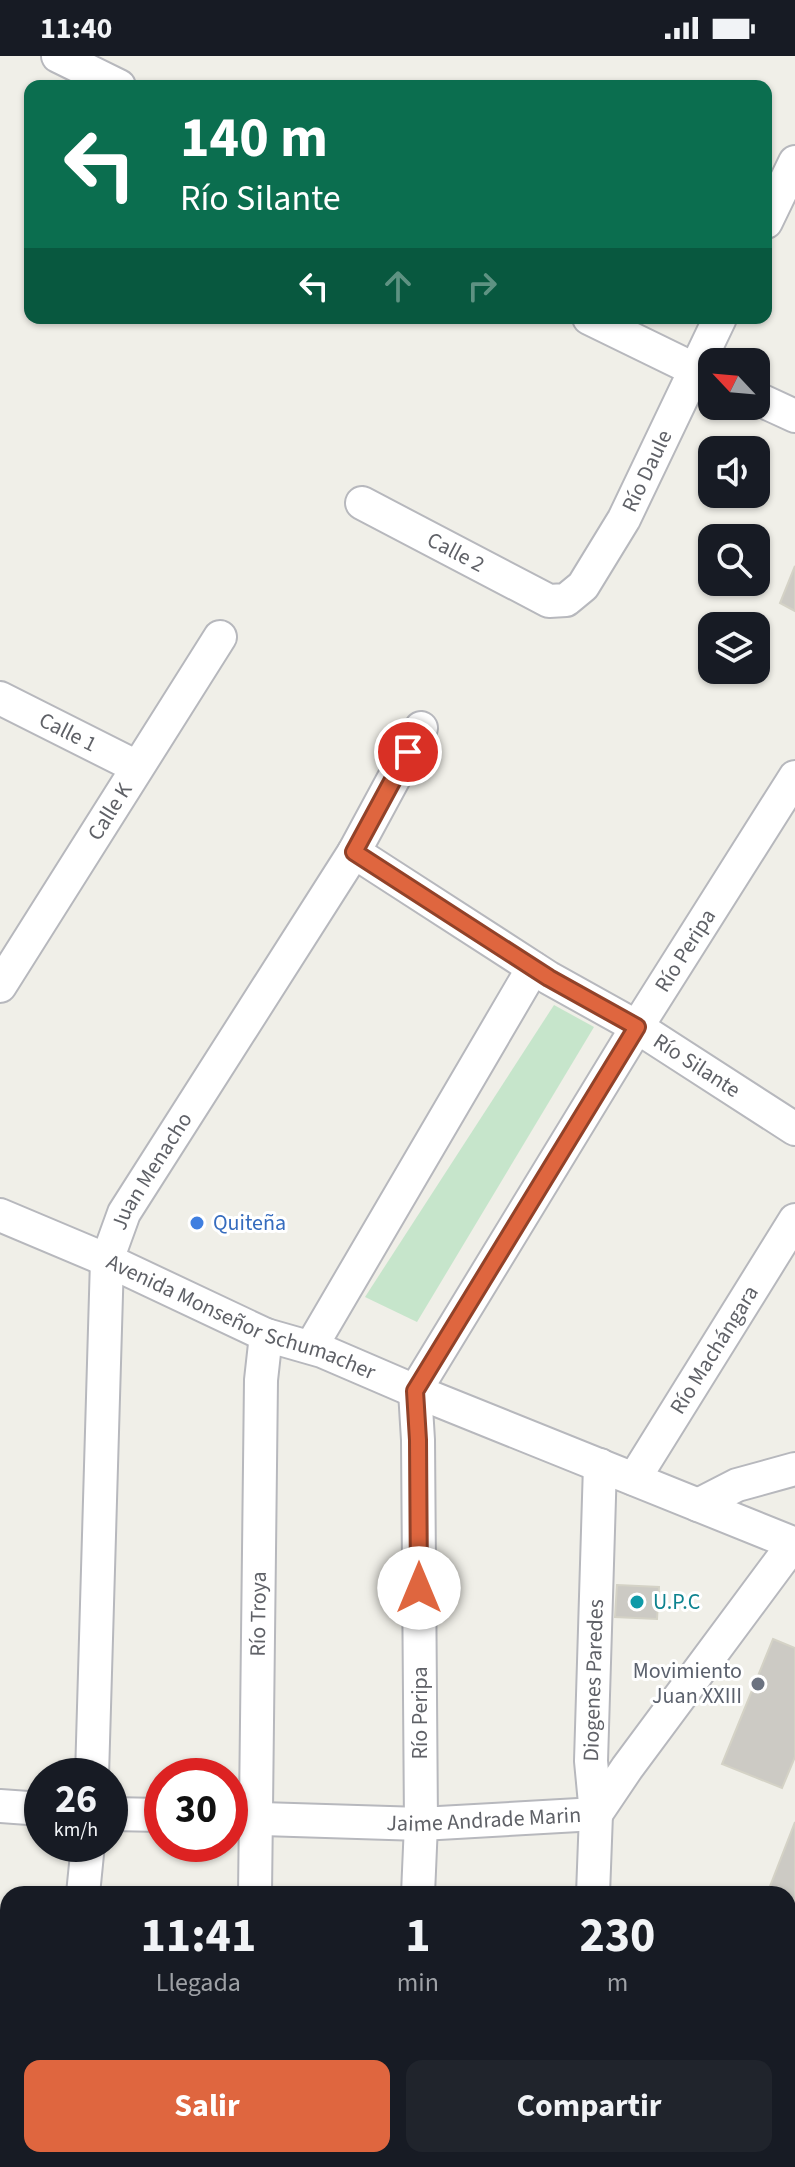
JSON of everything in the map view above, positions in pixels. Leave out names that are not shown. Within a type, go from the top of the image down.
[{"type":"street","points":[[58,56],[107,80]]},
{"type":"street","points":[[772,210],[795,162]]},
{"type":"street","points":[[601,324],[698,372]]},
{"type":"street","name":"Río Daule","points":[[711,348],[718,324]]},
{"type":"street","name":"Río Daule","points":[[549,601],[566,600],[583,586],[624,519],[698,383]]},
{"type":"street","points":[[770,404],[795,416]]},
{"type":"street","name":"Calle 2","points":[[362,503],[549,601]]},
{"type":"street","name":"Calle K","points":[[0,986],[220,637]]},
{"type":"street","name":"Calle 1","points":[[0,698],[137,767]]},
{"type":"street","name":"Juan Menacho","points":[[93,1758],[107,1260],[124,1213],[354,852],[421,728]]},
{"type":"street","name":"Río Peripa","points":[[418,1886],[421,1824],[415,1391],[637,1027],[795,777]]},
{"type":"street","name":"Río Silante","points":[[354,852],[533,968],[637,1027],[795,1129]]},
{"type":"street","points":[[311,1347],[533,968]]},
{"type":"street","name":"Avenida Monseñor Schumacher","points":[[0,1215],[107,1260],[266,1335],[311,1347],[794,1544]]},
{"type":"street","name":"Río Machángara","points":[[634,1479],[795,1220]]},
{"type":"street","name":"Río Troya","points":[[245,1758],[261,1380],[266,1335]]},
{"type":"street","name":"Diogenes Paredes","points":[[593,1886],[596,1814],[591,1761],[600,1465]]},
{"type":"street","points":[[698,1505],[737,1485],[795,1469]]},
{"type":"street","name":"Jaime Andrade Marin","points":[[248,1818],[421,1824],[596,1814],[794,1544]]},
{"type":"street","points":[[0,1806],[24,1808]]},
{"type":"street","name":"Río Troya","points":[[248,1850],[254,1886]]},
{"type":"street","points":[[84,1886],[86,1862]]},
{"type":"green space","points":[[554,1005],[594,1027],[417,1322],[365,1297]]},
{"type":"building","points":[[795,566],[795,611],[780,603]]},
{"type":"building","name":"U.P.C","points":[[617,1585],[659,1587],[657,1619],[615,1617]]},
{"type":"building","points":[[773,1639],[795,1648],[795,1757],[782,1788],[722,1764]]},
{"type":"building","points":[[795,1822],[795,1886],[770,1886]]},
{"type":"place","name":"Quiteña","points":[[197,1223]]},
{"type":"place","name":"U.P.C","points":[[637,1602]]},
{"type":"place","name":"Movimiento Juan XXIII","points":[[758,1684]]},
{"type":"route","points":[[408,752],[354,852],[549,978],[637,1027],[415,1391],[419,1588]]}]
